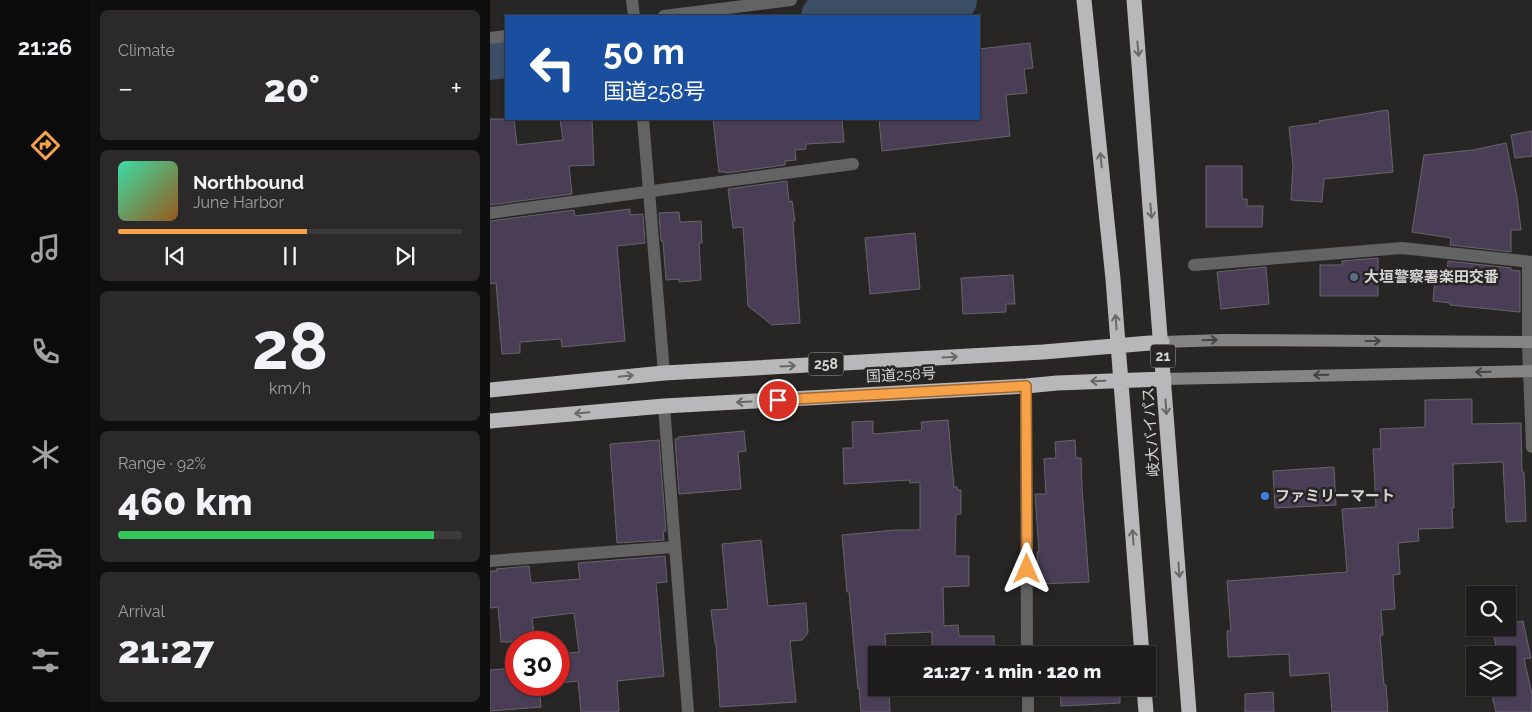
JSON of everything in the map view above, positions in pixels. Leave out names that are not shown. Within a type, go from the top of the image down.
[{"type":"highway","name":"岐大バイパス","points":[[1084,0],[1113,279],[1141,646]]},
{"type":"highway","name":"岐大バイパス","points":[[1134,0],[1162,342],[1189,712]]},
{"type":"highway","name":"国道258号","points":[[490,390],[664,373],[1033,352],[1162,342]]},
{"type":"highway","name":"国道258号","points":[[490,421],[664,406],[1057,383],[1164,379]]},
{"type":"highway","points":[[1145,696],[1146,712]]},
{"type":"main road","points":[[1162,342],[1224,340],[1530,342]]},
{"type":"main road","points":[[1164,379],[1530,371]]},
{"type":"street","points":[[632,0],[634,15]]},
{"type":"street","points":[[672,15],[791,0]]},
{"type":"street","points":[[490,38],[505,36]]},
{"type":"street","points":[[643,120],[664,373]]},
{"type":"street","points":[[490,213],[854,164]]},
{"type":"street","points":[[1194,264],[1402,248],[1530,262],[1532,447]]},
{"type":"street","points":[[1026,386],[1028,646]]},
{"type":"street","points":[[664,406],[688,712]]},
{"type":"street","points":[[490,561],[674,547]]},
{"type":"street","points":[[1028,696],[1028,712]]},
{"type":"building","points":[[1030,43],[1033,68],[1024,69],[1027,93],[1006,95],[1010,136],[882,151],[879,120],[980,120],[980,49]]},
{"type":"building","points":[[1388,110],[1393,172],[1324,179],[1322,202],[1291,200],[1293,166],[1289,127]]},
{"type":"building","points":[[490,119],[514,120],[517,145],[563,140],[560,120],[592,120],[594,165],[569,166],[572,194],[490,205]]},
{"type":"building","points":[[713,120],[842,120],[844,142],[806,144],[806,149],[795,150],[796,160],[785,161],[785,165],[726,173],[719,172]]},
{"type":"building","points":[[1532,131],[1532,156],[1515,158],[1511,135]]},
{"type":"building","points":[[1506,143],[1517,197],[1521,230],[1511,230],[1511,252],[1450,245],[1451,238],[1412,232],[1424,155],[1473,150]]},
{"type":"building","points":[[1206,166],[1242,166],[1242,199],[1247,199],[1247,206],[1263,206],[1262,227],[1206,227]]},
{"type":"building","points":[[787,181],[789,202],[792,201],[795,221],[793,221],[800,323],[772,325],[748,306],[743,227],[733,228],[728,189]]},
{"type":"building","points":[[630,209],[630,215],[643,214],[645,243],[617,246],[625,341],[562,347],[561,339],[520,342],[520,353],[502,354],[496,283],[490,284],[490,221],[574,210],[575,216]]},
{"type":"building","points":[[679,212],[680,222],[701,221],[702,243],[699,243],[701,280],[679,282],[679,279],[666,280],[659,213]]},
{"type":"building","points":[[915,233],[920,289],[870,294],[865,238]]},
{"type":"building","points":[[1378,258],[1378,296],[1320,296],[1320,265],[1342,265],[1342,261]]},
{"type":"building","points":[[1448,261],[1511,268],[1511,270],[1520,271],[1520,312],[1450,305],[1451,303],[1433,301],[1435,277],[1447,278]]},
{"type":"building","points":[[1266,267],[1269,304],[1221,309],[1217,272]]},
{"type":"building","points":[[1013,275],[1015,304],[1006,304],[1006,312],[963,314],[961,278]]},
{"type":"building","points":[[1472,399],[1472,424],[1521,423],[1526,521],[1506,522],[1503,462],[1453,464],[1453,528],[1418,529],[1419,541],[1398,543],[1400,574],[1393,575],[1395,609],[1381,610],[1383,635],[1380,635],[1388,712],[1332,712],[1329,673],[1290,676],[1289,654],[1228,657],[1227,631],[1231,631],[1227,581],[1347,572],[1342,509],[1376,507],[1373,449],[1381,449],[1380,429],[1425,427],[1425,400]]},
{"type":"building","points":[[948,420],[954,487],[961,490],[961,514],[956,514],[955,556],[969,556],[969,586],[943,587],[944,626],[958,625],[959,636],[994,636],[994,646],[932,646],[932,632],[885,634],[886,646],[868,646],[868,696],[889,696],[890,712],[861,712],[842,535],[895,530],[920,530],[920,482],[910,483],[909,480],[844,484],[843,448],[853,448],[852,422],[873,421],[873,434],[922,430],[921,422]]},
{"type":"building","points":[[744,431],[746,451],[738,452],[741,489],[679,494],[675,439],[678,439],[678,437]]},
{"type":"building","points":[[659,440],[666,531],[663,531],[664,540],[617,543],[610,444]]},
{"type":"building","points":[[1075,440],[1076,458],[1081,458],[1089,582],[1039,584],[1035,494],[1046,494],[1044,459],[1056,458],[1055,442]]},
{"type":"building","points":[[1334,467],[1336,505],[1275,508],[1273,471]]},
{"type":"building","points":[[761,540],[768,606],[806,603],[808,633],[802,640],[790,641],[796,702],[720,707],[716,643],[711,610],[728,609],[722,544]]},
{"type":"building","points":[[665,556],[667,582],[656,583],[664,676],[617,681],[619,711],[616,712],[581,712],[578,681],[570,682],[570,653],[579,652],[574,613],[532,618],[534,631],[505,631],[505,642],[501,642],[498,607],[490,608],[490,571],[529,566],[531,583],[580,579],[578,563]]},
{"type":"building","points":[[1523,621],[1531,658],[1524,659],[1532,694],[1532,712],[1496,712],[1492,696],[1516,696],[1516,646],[1496,646],[1494,636],[1516,636],[1516,622]]},
{"type":"building","points":[[505,669],[505,696],[540,696],[541,707],[490,711],[490,670]]},
{"type":"building","points":[[1273,692],[1274,712],[1245,712],[1245,694]]},
{"type":"building","points":[[1060,696],[1120,696],[1120,703],[1061,706]]},
{"type":"waterway","points":[[831,15],[955,0]]},
{"type":"waterway","points":[[490,58],[505,56]]},
{"type":"place","name":"大垣警察署楽田交番","points":[[1354,277]]},
{"type":"place","name":"ファミリーマート","points":[[1265,496]]},
{"type":"route","points":[[778,400],[1026,386],[1027,569]]}]
